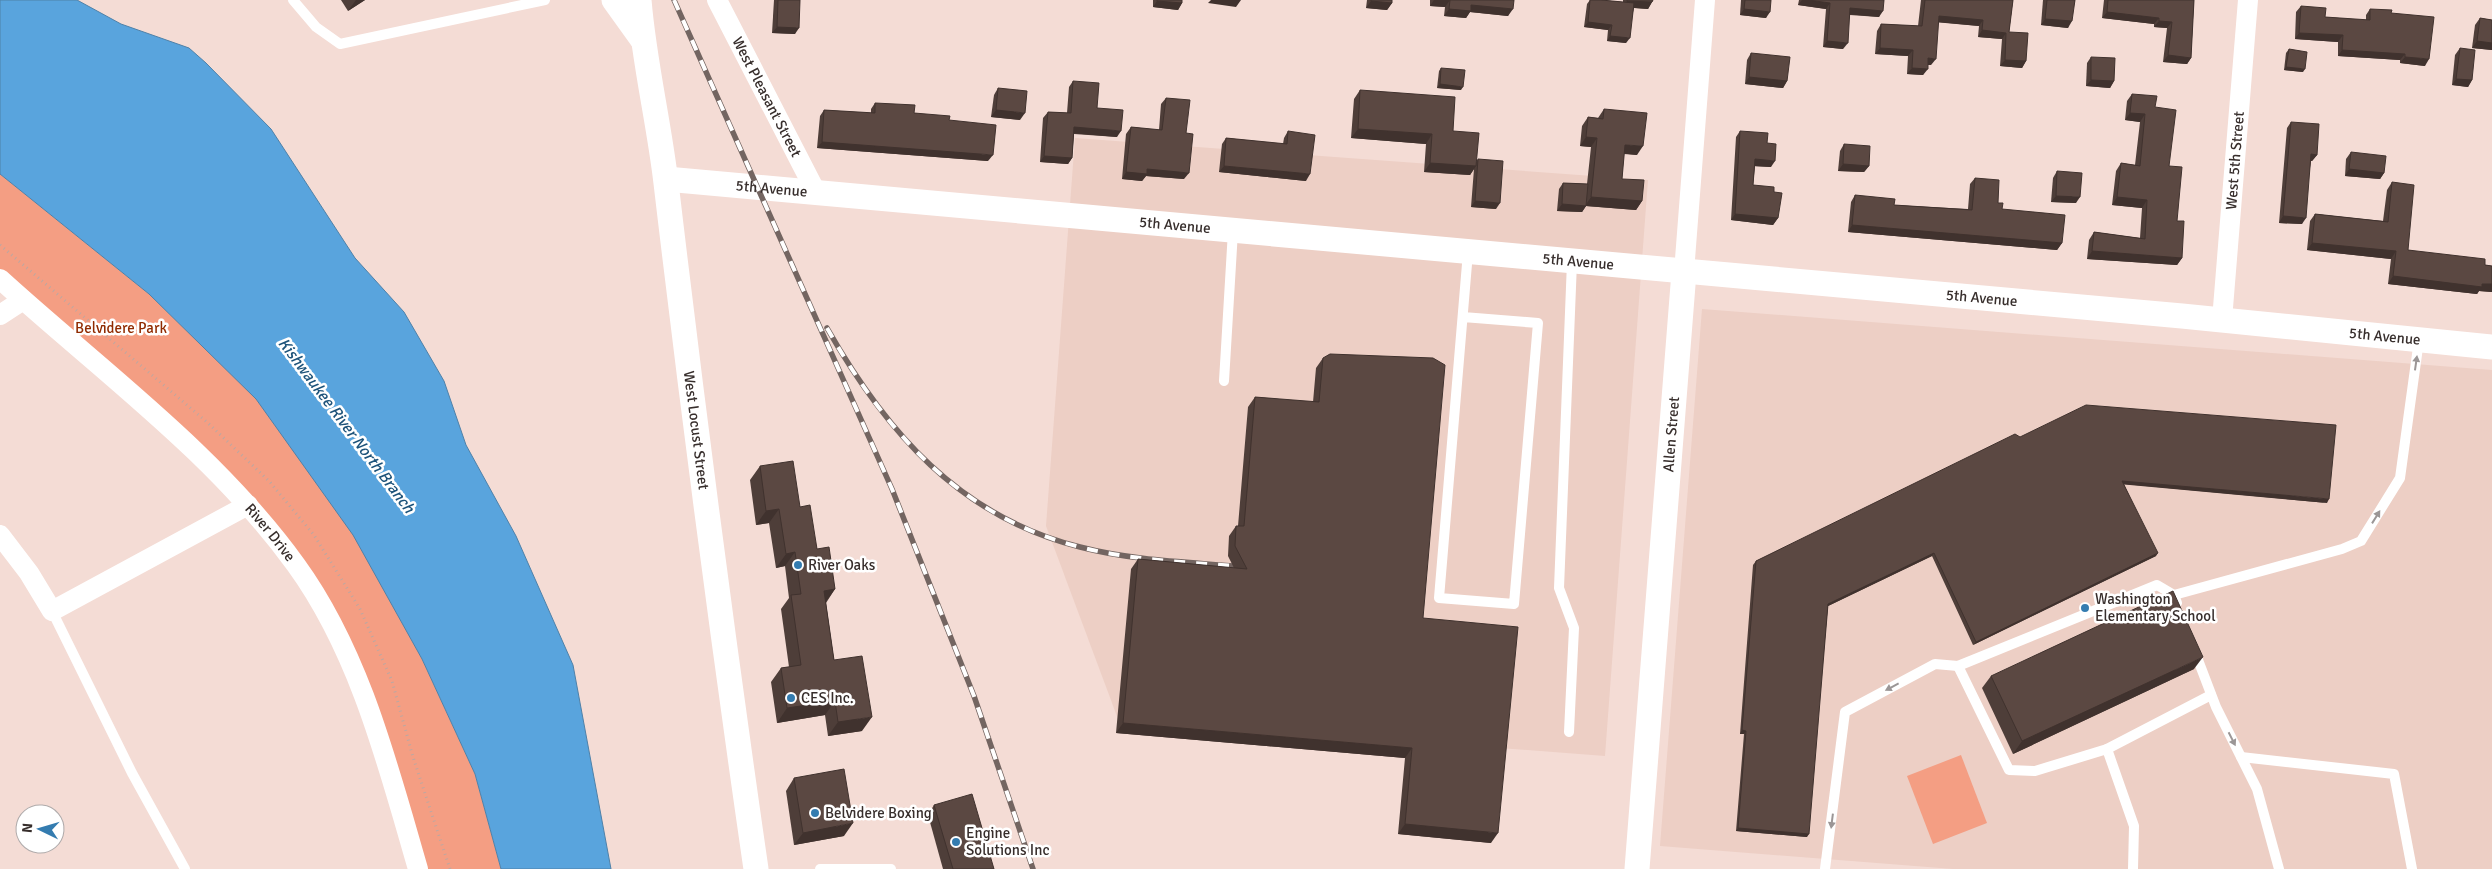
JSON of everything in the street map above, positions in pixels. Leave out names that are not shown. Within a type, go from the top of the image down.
[{"type":"street","name":"West Locust Street","points":[[614,0],[642,39],[666,179],[722,631],[756,869]]},
{"type":"street","points":[[639,0],[642,39]]},
{"type":"street","name":"West Pleasant Street","points":[[718,0],[816,192]]},
{"type":"street","name":"Allen Street","points":[[1637,869],[1705,0]]},
{"type":"street","name":"West 5th Street","points":[[2222,320],[2248,0]]},
{"type":"street","name":"5th Avenue","points":[[666,179],[2222,320],[2492,347]]},
{"type":"street","name":"River Drive","points":[[0,279],[204,458],[248,506],[297,566],[336,632],[381,739],[418,869]]},
{"type":"street","points":[[0,315],[24,300]]},
{"type":"street","points":[[0,536],[29,574],[52,611],[248,506]]},
{"type":"lane","points":[[293,0],[316,28],[340,44],[545,0]]},
{"type":"lane","points":[[1224,381],[1233,230]]},
{"type":"lane","points":[[1463,317],[1538,323],[1514,604],[1439,598],[1468,252]]},
{"type":"lane","points":[[1568,732],[1574,628],[1559,588],[1572,262]]},
{"type":"lane","points":[[2174,595],[2342,549],[2361,540],[2400,478],[2419,340]]},
{"type":"lane","points":[[1826,869],[1846,712],[1935,664],[1958,666],[2157,585],[2174,595],[2181,613]]},
{"type":"lane","points":[[52,611],[132,773],[186,869]]},
{"type":"lane","points":[[2191,640],[2211,695],[2257,789],[2279,869]]},
{"type":"lane","points":[[1958,666],[2009,770],[2035,771],[2108,749],[2211,695]]},
{"type":"lane","points":[[2108,749],[2134,826],[2133,869]]},
{"type":"lane","points":[[2241,757],[2394,774],[2412,869]]},
{"type":"lane","points":[[820,869],[891,869]]},
{"type":"shaded area","points":[[1075,138],[1648,180],[1605,756],[1118,719],[1046,526]]},
{"type":"shaded area","name":"Washington Elementary School","points":[[1702,309],[2492,370],[2492,869],[1953,869],[1660,846]]},
{"type":"green space","name":"Belvidere Park","points":[[0,174],[149,294],[255,397],[354,535],[422,659],[475,774],[501,869],[418,869],[336,632],[248,505],[0,279]]},
{"type":"green space","points":[[1961,755],[1987,823],[1933,844],[1907,776]]},
{"type":"water","name":"Kishwaukee River North Branch","points":[[0,0],[77,0],[121,24],[189,48],[271,129],[355,258],[404,312],[444,381],[466,445],[516,536],[573,665],[611,869],[501,869],[475,774],[422,659],[353,535],[256,399],[149,294],[0,174]]},
{"type":"building","points":[[778,0],[800,0],[799,28],[777,27]]},
{"type":"building","points":[[1182,0],[1182,3],[1157,1]]},
{"type":"building","points":[[1392,0],[1392,3],[1371,1]]},
{"type":"building","points":[[1450,0],[1514,0],[1513,9],[1471,5],[1471,11],[1449,9]]},
{"type":"building","points":[[1590,0],[1634,3],[1630,38],[1610,36],[1612,25],[1588,22]]},
{"type":"building","points":[[1627,0],[1653,0],[1652,2]]},
{"type":"building","points":[[1745,0],[1771,0],[1770,12],[1744,9]]},
{"type":"building","points":[[1808,0],[1884,0],[1883,11],[1850,8],[1848,43],[1827,41],[1830,3]]},
{"type":"building","points":[[1925,0],[2013,0],[2009,32],[2028,33],[2026,61],[2005,60],[2006,33],[1982,30],[1983,20],[1939,16],[1936,59],[1928,58],[1928,69],[1912,68],[1913,50],[1880,48],[1881,24],[1922,26]]},
{"type":"building","points":[[2047,0],[2075,0],[2072,21],[2045,19]]},
{"type":"building","points":[[2108,0],[2194,0],[2191,58],[2168,55],[2172,22],[2159,21],[2159,18],[2107,12]]},
{"type":"building","points":[[2301,6],[2326,8],[2325,17],[2370,20],[2370,9],[2392,10],[2391,13],[2434,17],[2429,59],[2405,57],[2405,54],[2342,50],[2343,35],[2299,33]]},
{"type":"building","points":[[2480,18],[2492,20],[2492,43],[2477,41]]},
{"type":"building","points":[[2460,48],[2475,50],[2472,80],[2456,79]]},
{"type":"building","points":[[2289,49],[2307,52],[2305,69],[2286,67]]},
{"type":"building","points":[[1751,53],[1790,57],[1787,81],[1749,77]]},
{"type":"building","points":[[2091,57],[2115,58],[2114,81],[2091,80]]},
{"type":"building","points":[[1441,68],[1465,70],[1463,87],[1440,84]]},
{"type":"building","points":[[1073,81],[1099,83],[1097,108],[1123,110],[1121,131],[1074,127],[1072,158],[1044,156],[1048,112],[1071,113]]},
{"type":"building","points":[[998,88],[1027,91],[1025,113],[996,110]]},
{"type":"building","points":[[1360,90],[1455,97],[1453,131],[1479,133],[1476,166],[1430,163],[1432,134],[1358,129]]},
{"type":"building","points":[[2132,94],[2157,96],[2155,107],[2176,110],[2169,166],[2182,167],[2177,221],[2184,221],[2182,258],[2092,251],[2094,232],[2145,239],[2147,200],[2117,197],[2121,163],[2140,166],[2145,114],[2130,113]]},
{"type":"building","points":[[1166,98],[1190,100],[1186,133],[1193,134],[1189,173],[1147,169],[1147,174],[1126,172],[1131,127],[1162,130]]},
{"type":"building","points":[[875,103],[915,105],[914,113],[950,116],[949,120],[996,125],[993,155],[822,142],[824,110],[875,113]]},
{"type":"building","points":[[1604,109],[1647,113],[1643,146],[1625,145],[1622,179],[1644,180],[1642,201],[1591,197],[1597,138],[1586,137],[1588,117],[1603,119]]},
{"type":"building","points":[[2291,122],[2319,124],[2317,155],[2311,154],[2306,218],[2283,216]]},
{"type":"building","points":[[1288,131],[1315,135],[1310,174],[1224,166],[1226,138],[1287,144]]},
{"type":"building","points":[[1740,131],[1768,133],[1767,143],[1776,144],[1775,161],[1755,159],[1753,185],[1774,187],[1774,192],[1782,193],[1778,218],[1735,214]]},
{"type":"building","points":[[1844,144],[1870,146],[1869,166],[1843,164]]},
{"type":"building","points":[[2351,152],[2386,156],[2384,173],[2349,169]]},
{"type":"building","points":[[1478,159],[1503,161],[1500,203],[1475,201]]},
{"type":"building","points":[[2057,171],[2082,173],[2080,197],[2056,196]]},
{"type":"building","points":[[1975,178],[1999,180],[1998,203],[2003,203],[2002,209],[2065,215],[2062,243],[1852,225],[1855,195],[1895,199],[1894,205],[1972,210]]},
{"type":"building","points":[[2392,182],[2414,185],[2408,250],[2485,259],[2485,265],[2492,266],[2492,284],[2482,284],[2482,287],[2393,276],[2396,251],[2312,243],[2315,214],[2388,222]]},
{"type":"building","points":[[1563,183],[1588,184],[1586,206],[1562,204]]},
{"type":"building","points":[[1330,354],[1433,358],[1445,365],[1423,618],[1518,627],[1498,833],[1405,824],[1412,748],[1123,723],[1138,559],[1247,569],[1235,546],[1236,526],[1244,526],[1255,397],[1319,402],[1323,358]]},
{"type":"building","name":"Washington Elementary School","points":[[2086,405],[2336,425],[2329,499],[2122,481],[2158,553],[1976,642],[1934,553],[1828,604],[1809,834],[1738,828],[1746,731],[1742,730],[1756,561],[2015,434],[2020,437]]},
{"type":"building","points":[[793,461],[800,507],[810,505],[817,549],[829,547],[835,589],[824,591],[834,660],[862,656],[872,717],[838,722],[835,701],[787,708],[781,668],[801,665],[791,595],[801,594],[795,552],[786,554],[779,509],[766,511],[760,466]]},
{"type":"building","points":[[2173,591],[2203,657],[2022,741],[1991,676]]},
{"type":"building","name":"Belvidere Boxing","points":[[844,769],[853,823],[803,833],[794,778]]},
{"type":"building","name":"Engine Solutions Inc","points":[[972,794],[994,869],[953,869],[934,805]]},
{"type":"railway","points":[[674,0],[892,489],[974,696],[1033,869]]},
{"type":"railway","points":[[827,328],[850,366],[901,435],[931,465],[963,492],[998,515],[1037,533],[1100,552],[1163,560],[1246,567]]},
{"type":"place","name":"River Oaks","points":[[798,565]]},
{"type":"place","name":"Washington Elementary School","points":[[2085,608]]},
{"type":"place","name":"CES Inc.","points":[[791,698]]},
{"type":"place","name":"Belvidere Boxing","points":[[815,813]]},
{"type":"place","name":"Engine Solutions Inc","points":[[956,842]]}]
